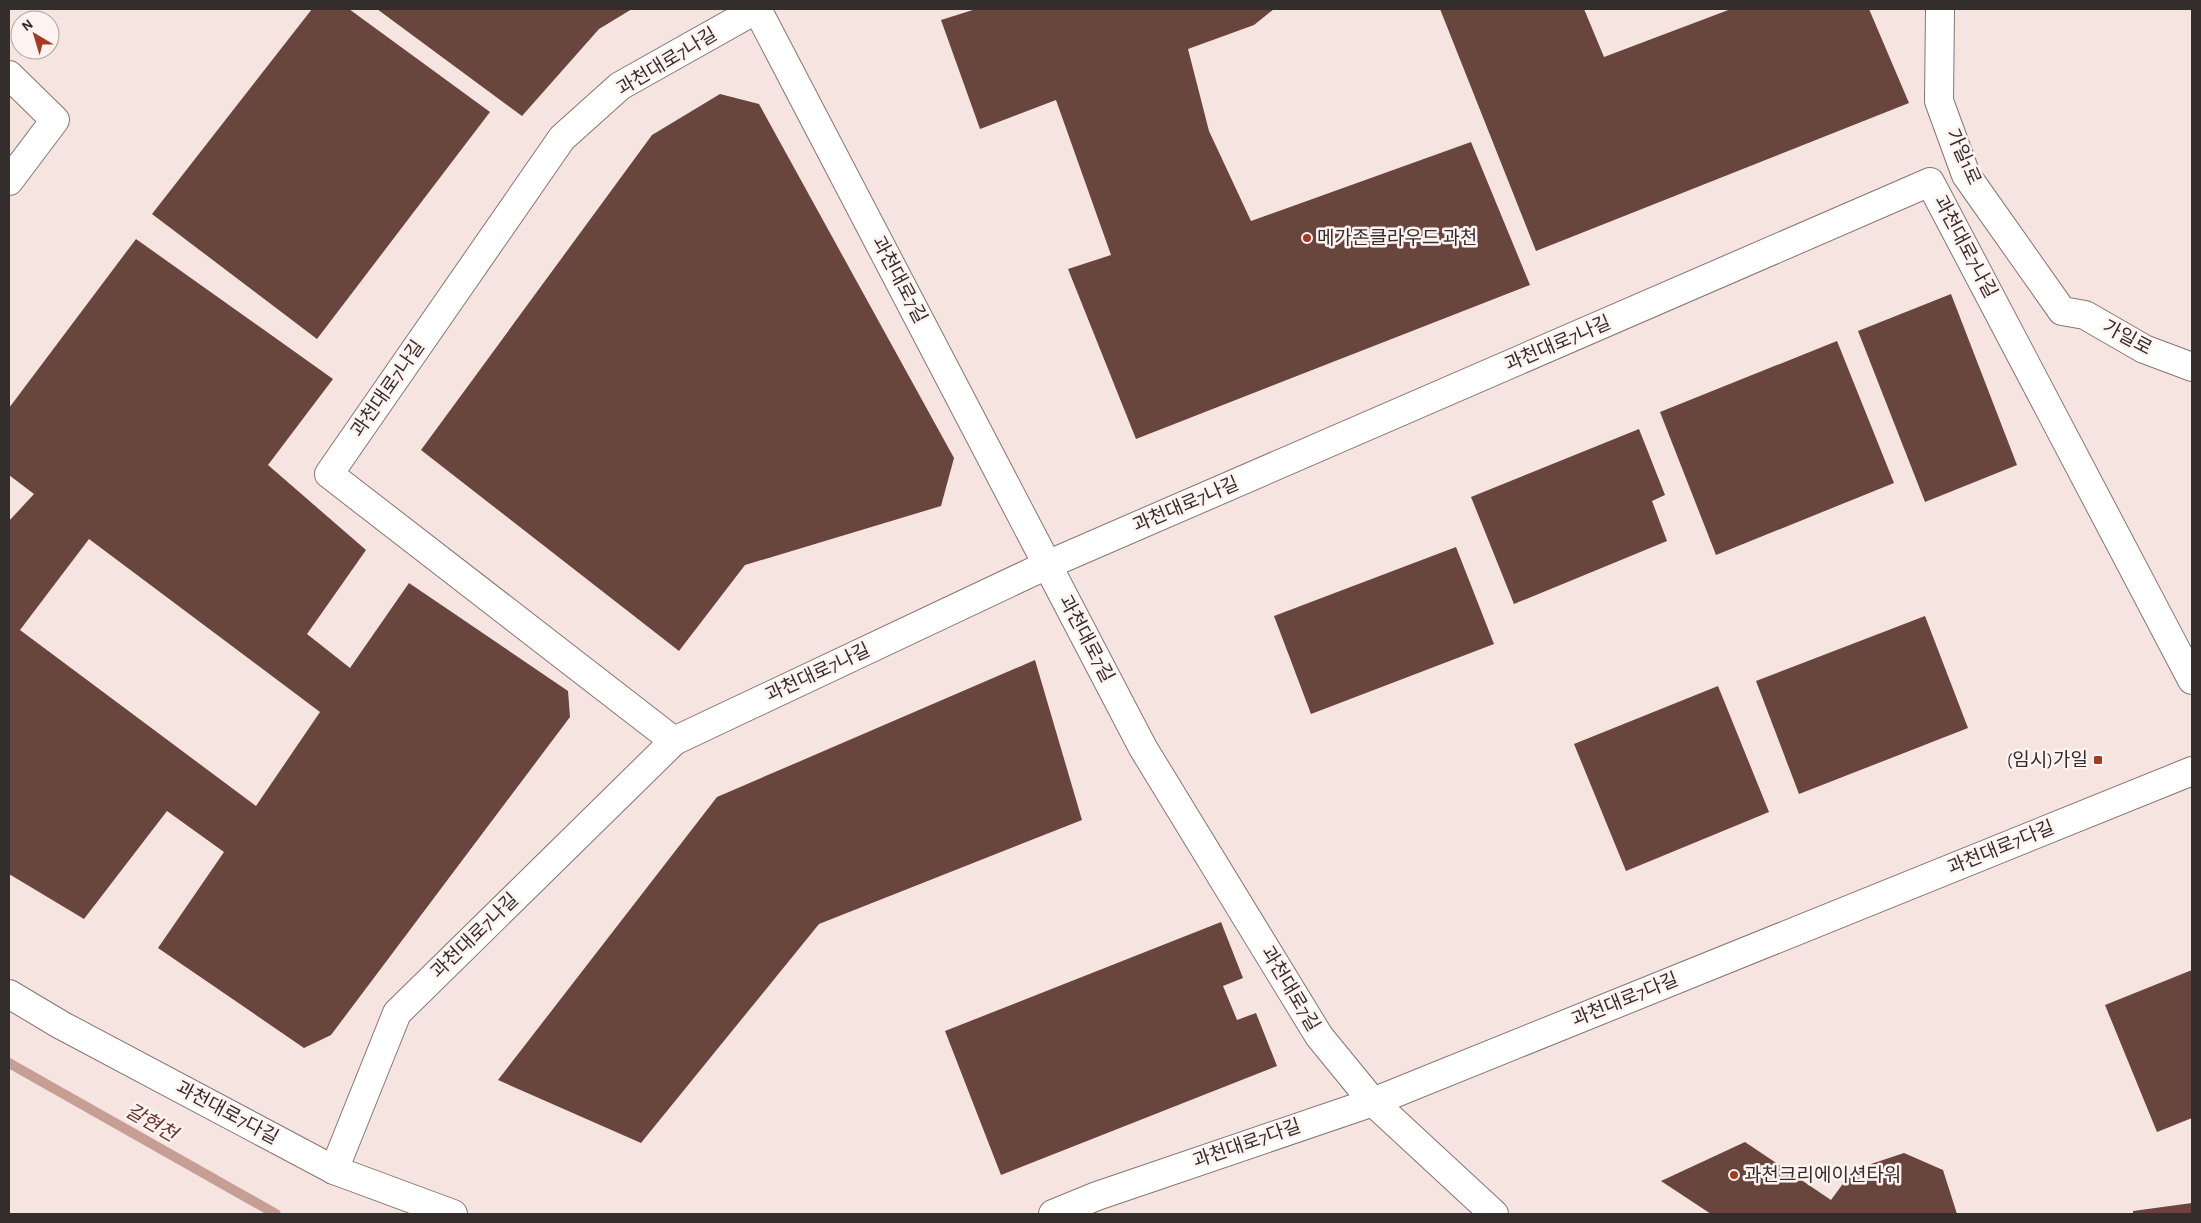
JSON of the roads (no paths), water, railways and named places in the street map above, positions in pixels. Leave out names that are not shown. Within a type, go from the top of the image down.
[{"type":"street","name":"과천대로7길","points":[[757,9],[1143,748],[1319,1036],[1373,1102],[1494,1214]]},
{"type":"street","name":"과천대로7나길","points":[[674,741],[329,474],[562,138],[620,86],[757,9]]},
{"type":"street","name":"가일1로","points":[[1940,9],[1939,101],[1966,175],[2062,311]]},
{"type":"street","points":[[9,74],[55,120],[9,182]]},
{"type":"street","name":"과천대로7나길","points":[[334,1170],[397,1013],[674,741],[1047,565],[1930,182],[2192,680]]},
{"type":"street","name":"가일로","points":[[2062,311],[2085,314],[2144,349],[2192,367]]},
{"type":"street","name":"과천대로7다길","points":[[1053,1214],[1097,1196],[1373,1102],[2192,771]]},
{"type":"street","name":"과천대로7다길","points":[[9,994],[61,1025],[334,1170],[453,1214]]},
{"type":"waterway","name":"갈현천","points":[[9,1063],[276,1214]]},
{"type":"place","name":"메가존클라우드 과천","points":[[1307,238]]},
{"type":"place","name":"(임시)가일","points":[[2098,760]]},
{"type":"place","name":"과천크리에이션타워","points":[[1734,1175]]}]
